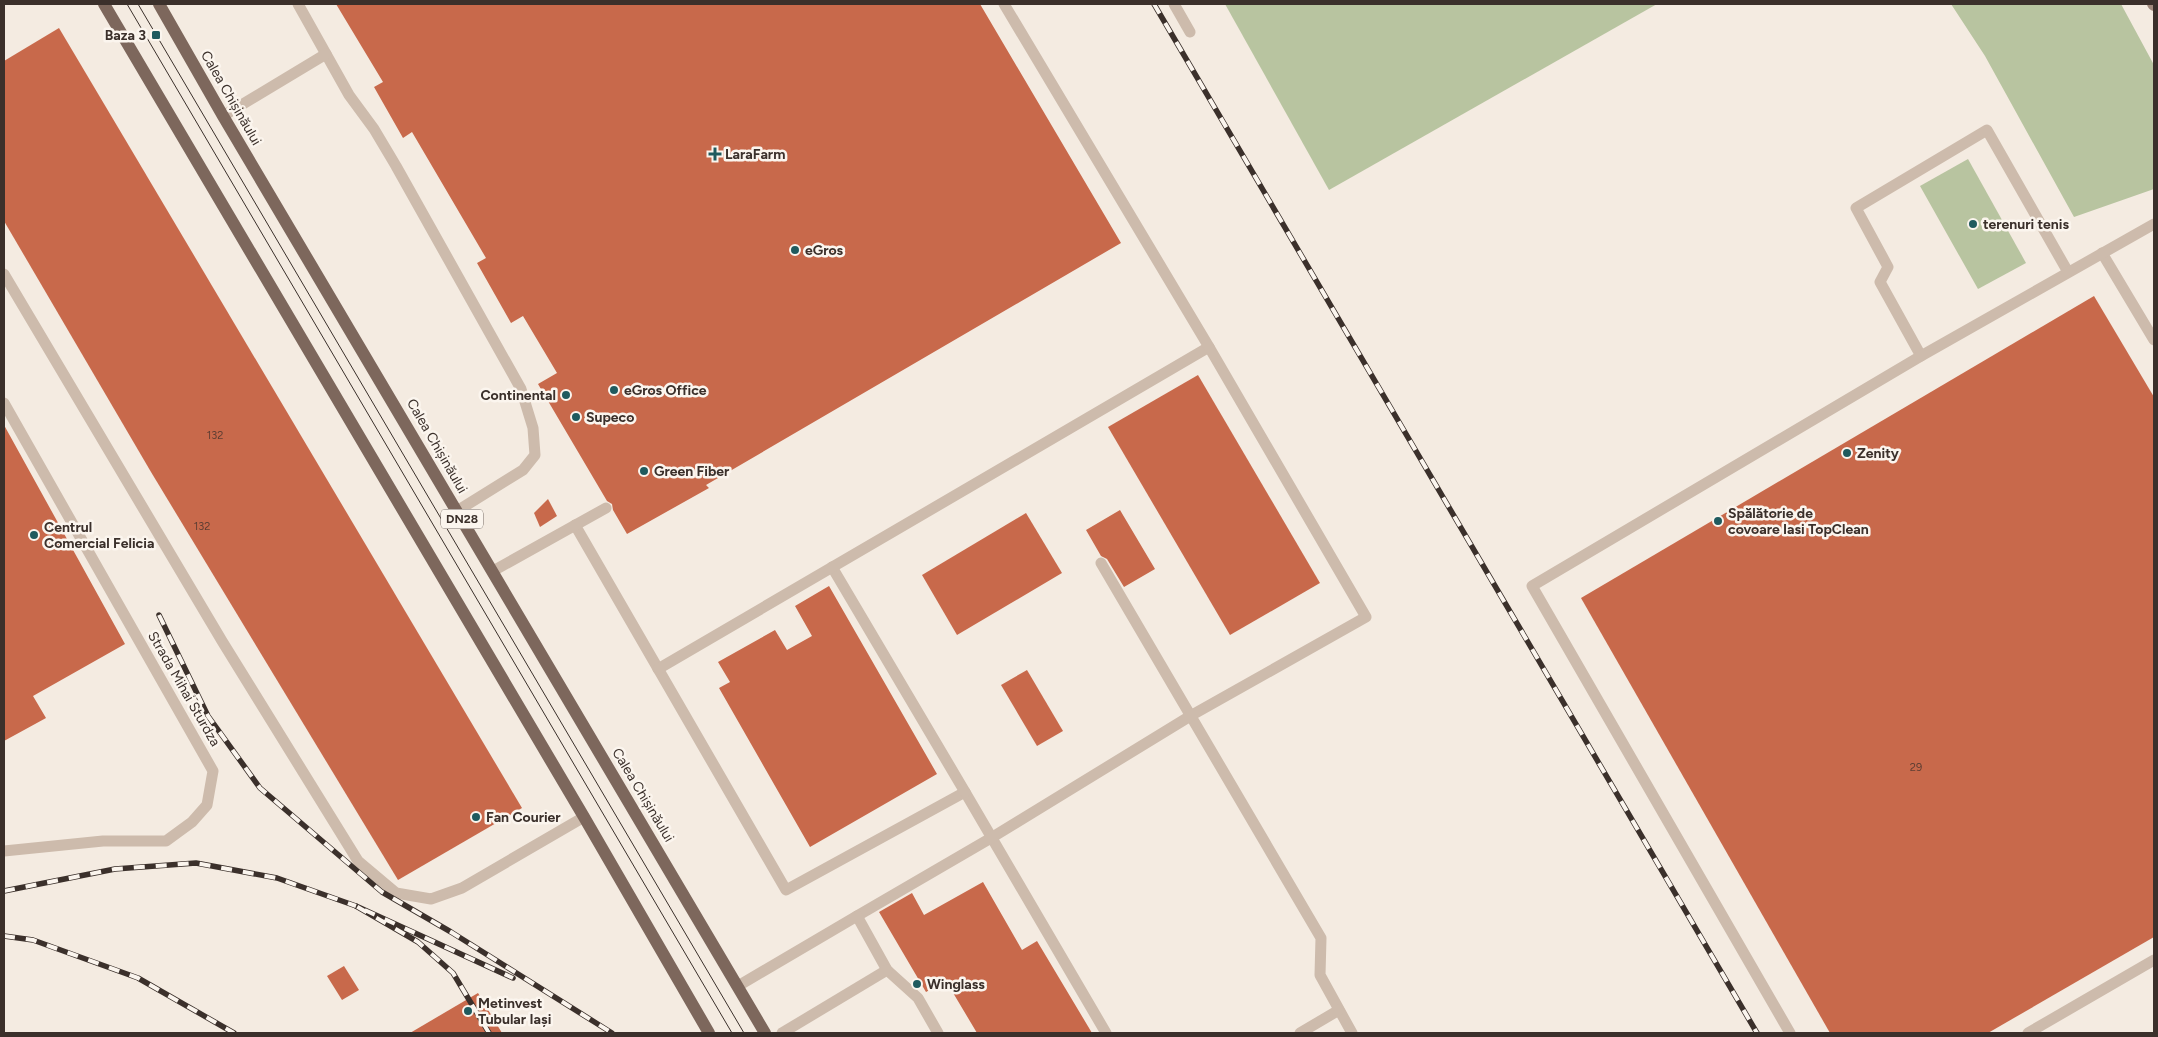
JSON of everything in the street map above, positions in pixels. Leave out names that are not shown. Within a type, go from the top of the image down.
[{"type":"main road","points":[[104,4],[584,817],[708,1033]]},
{"type":"main road","name":"Calea Chișinăului","points":[[159,4],[223,116],[765,1033]]},
{"type":"lane","points":[[298,4],[349,95],[379,136],[521,389],[533,428],[535,455],[523,470],[457,511]]},
{"type":"lane","points":[[738,986],[991,838],[1192,715],[1366,617],[1209,347],[1004,4]]},
{"type":"lane","points":[[1174,4],[1190,32]]},
{"type":"lane","points":[[223,116],[326,54]]},
{"type":"lane","points":[[1921,356],[1880,282],[1888,267],[1856,208],[1987,130],[2068,272]]},
{"type":"lane","points":[[1790,1033],[1532,586],[1921,356],[2154,224]]},
{"type":"lane","points":[[2102,253],[2154,340]]},
{"type":"lane","points":[[4,274],[227,650],[358,861],[396,893],[431,899],[462,888],[584,817]]},
{"type":"lane","points":[[658,669],[1209,347]]},
{"type":"lane","name":"Strada Mihai Sturdza","points":[[4,403],[213,771],[207,805],[192,822],[166,841],[103,841],[4,852]]},
{"type":"lane","points":[[493,571],[606,508]]},
{"type":"lane","points":[[575,525],[786,890],[964,792]]},
{"type":"lane","points":[[1101,563],[1192,715],[1321,938],[1320,975],[1352,1033]]},
{"type":"lane","points":[[832,567],[1106,1033]]},
{"type":"lane","points":[[856,916],[887,970],[918,998],[938,1033]]},
{"type":"lane","points":[[2028,1033],[2154,960]]},
{"type":"lane","points":[[782,1033],[887,970]]},
{"type":"lane","points":[[1300,1033],[1339,1010]]},
{"type":"green space","points":[[1225,4],[1657,4],[1329,190]]},
{"type":"green space","points":[[1951,4],[2121,4],[2154,65],[2154,189],[2074,217],[1985,56]]},
{"type":"green space","name":"terenuri tenis","points":[[1968,159],[2026,263],[1978,289],[1920,186]]},
{"type":"building","name":"eGros","points":[[336,4],[980,4],[1121,243],[706,485],[709,488],[627,534],[613,510],[612,504],[607,501],[538,384],[557,373],[523,316],[511,323],[477,263],[486,258],[412,132],[403,138],[374,87],[383,82]]},
{"type":"building","points":[[59,28],[522,808],[398,880],[151,472],[4,221],[4,61]]},
{"type":"building","points":[[2094,296],[2154,397],[2154,937],[1988,1033],[1830,1033],[1581,598]]},
{"type":"building","points":[[1198,375],[1320,583],[1230,635],[1108,427]]},
{"type":"building","name":"Centrul Comercial Felicia","points":[[4,425],[125,644],[33,696],[46,718],[4,741]]},
{"type":"building","points":[[548,499],[557,516],[540,527],[534,513]]},
{"type":"building","points":[[1120,510],[1155,569],[1124,587],[1107,559],[1101,556],[1086,530]]},
{"type":"building","points":[[1026,513],[1062,573],[957,635],[922,575]]},
{"type":"building","points":[[829,586],[937,774],[810,847],[719,688],[730,682],[718,662],[775,630],[787,650],[812,636],[795,606]]},
{"type":"building","points":[[1027,670],[1063,731],[1037,746],[1001,685]]},
{"type":"building","points":[[983,882],[1022,950],[1037,941],[1092,1033],[977,1033],[946,981],[926,992],[879,912],[912,893],[924,915]]},
{"type":"building","points":[[344,966],[359,990],[342,1000],[327,976]]},
{"type":"building","name":"Metinvest Tubular Iași","points":[[478,993],[502,1033],[410,1033]]},
{"type":"tram line","points":[[127,4],[732,1033]]},
{"type":"tram line","points":[[138,4],[744,1033]]},
{"type":"railway","points":[[1154,4],[1757,1033]]},
{"type":"railway","points":[[159,615],[208,716],[260,788],[382,892],[451,932],[612,1033]]},
{"type":"railway","points":[[4,891],[115,869],[196,863],[277,878],[356,906]]},
{"type":"railway","points":[[489,1033],[453,973],[418,942],[356,906],[513,978]]},
{"type":"railway","points":[[4,936],[33,940],[138,978],[234,1033]]},
{"type":"place","name":"Baza 3","points":[[156,35]]},
{"type":"place","name":"LaraFarm","points":[[715,154]]},
{"type":"place","name":"terenuri tenis","points":[[1973,224]]},
{"type":"place","name":"eGros","points":[[795,250]]},
{"type":"place","name":"eGros Office","points":[[614,390]]},
{"type":"place","name":"Continental","points":[[566,395]]},
{"type":"place","name":"Supeco","points":[[576,417]]},
{"type":"place","name":"Zenity","points":[[1847,453]]},
{"type":"place","name":"Green Fiber","points":[[644,471]]},
{"type":"place","name":"Spălătorie de covoare Iasi TopClean","points":[[1718,521]]},
{"type":"place","name":"Centrul Comercial Felicia","points":[[34,535]]},
{"type":"place","name":"Fan Courier","points":[[476,817]]},
{"type":"place","name":"Winglass","points":[[917,984]]},
{"type":"place","name":"Metinvest Tubular Iași","points":[[468,1011]]}]
